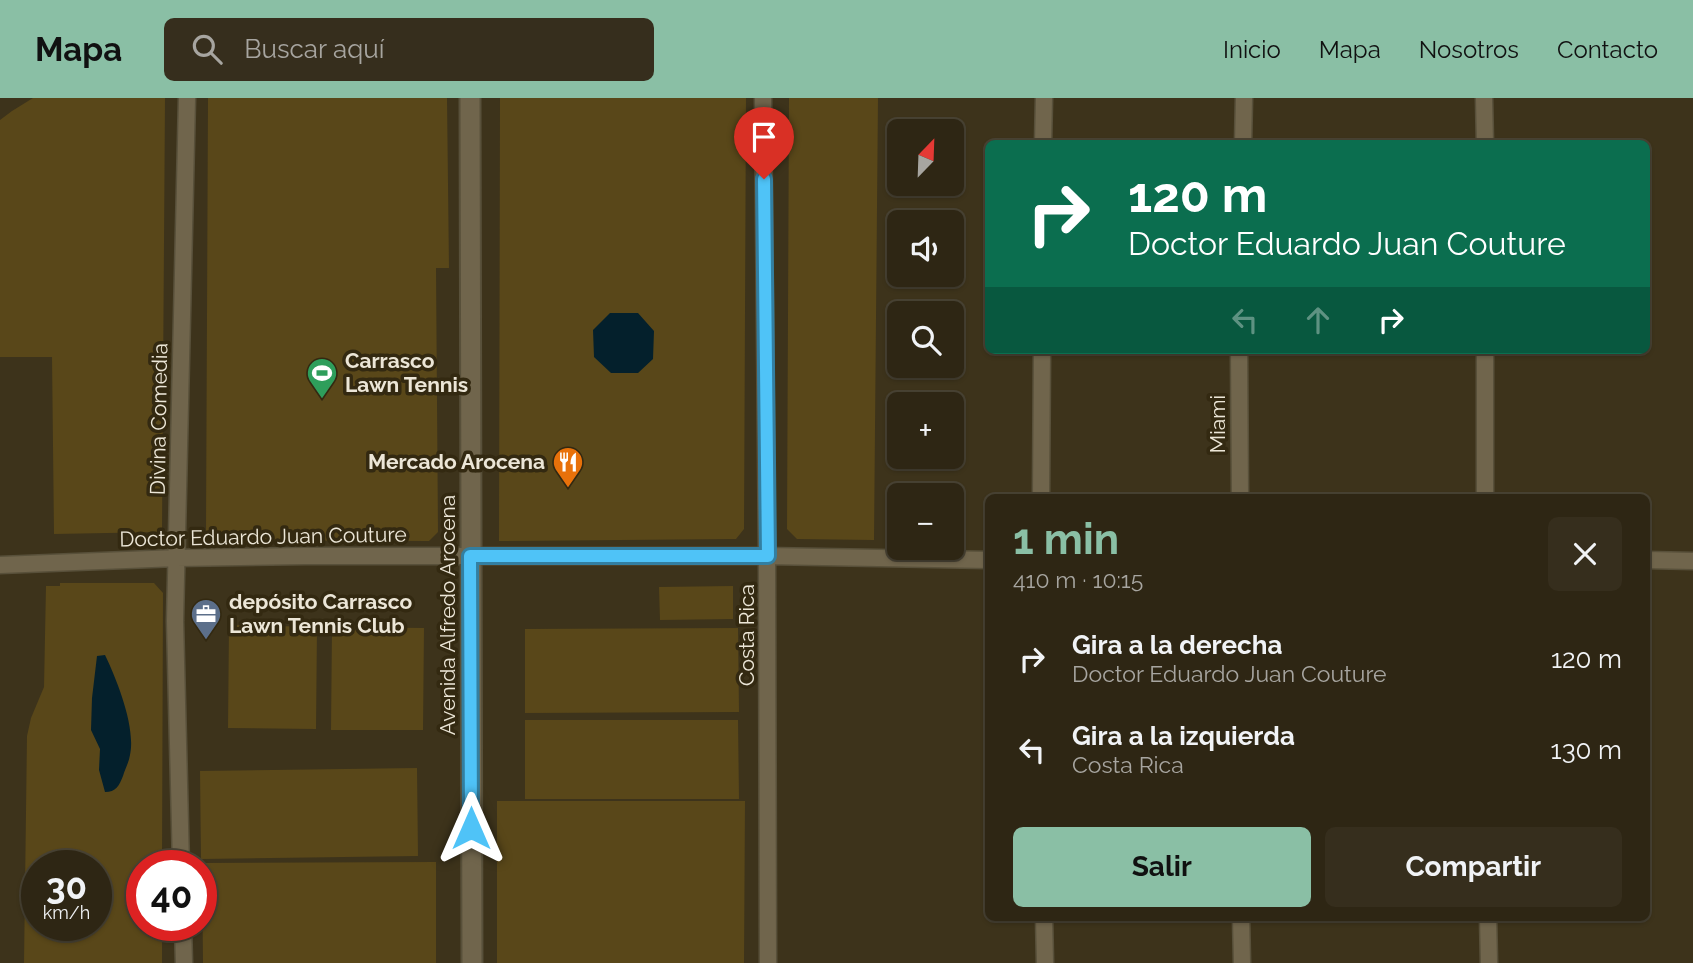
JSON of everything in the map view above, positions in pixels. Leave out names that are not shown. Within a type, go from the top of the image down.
[{"type":"street","name":"Divina Comedia","points":[[181,850],[176,634],[187,98]]},
{"type":"street","name":"Avenida Alfredo Arocena","points":[[470,98],[472,963]]},
{"type":"street","name":"Costa Rica","points":[[763,98],[768,556],[768,963]]},
{"type":"street","points":[[1043,140],[1044,98]]},
{"type":"street","points":[[1243,140],[1244,98]]},
{"type":"street","points":[[1485,98],[1485,140]]},
{"type":"street","points":[[1041,494],[1042,354]]},
{"type":"street","name":"Miami","points":[[1239,354],[1240,494]]},
{"type":"street","points":[[1485,354],[1485,494]]},
{"type":"street","name":"Doctor Eduardo Juan Couture","points":[[0,565],[177,558],[470,556],[768,556],[985,560]]},
{"type":"street","points":[[1650,560],[1693,561]]},
{"type":"street","points":[[1044,921],[1045,963]]},
{"type":"street","points":[[1241,921],[1242,963]]},
{"type":"street","points":[[1488,921],[1489,963]]},
{"type":"street","points":[[183,941],[184,963]]},
{"type":"shaded area","points":[[33,98],[165,98],[162,532],[54,534],[52,357],[0,357],[0,120]]},
{"type":"shaded area","name":"Carrasco Lawn Tennis","points":[[208,98],[447,98],[449,268],[436,268],[438,532],[429,541],[216,540],[206,531]]},
{"type":"shaded area","points":[[500,98],[746,98],[744,529],[736,539],[499,541]]},
{"type":"shaded area","points":[[789,98],[878,98],[874,540],[797,539],[787,529]]},
{"type":"shaded area","points":[[60,583],[154,583],[163,593],[162,850],[126,850],[126,941],[162,941],[162,963],[24,963],[24,941],[112,941],[112,850],[25,850],[27,736],[31,718],[44,687],[46,586],[60,586]]},
{"type":"shaded area","points":[[733,586],[733,619],[660,620],[659,587]]},
{"type":"shaded area","points":[[229,625],[317,627],[316,729],[228,728]]},
{"type":"shaded area","points":[[332,627],[424,628],[423,730],[331,730]]},
{"type":"shaded area","points":[[738,628],[739,712],[525,713],[525,629]]},
{"type":"shaded area","points":[[525,720],[738,720],[739,799],[525,799]]},
{"type":"shaded area","points":[[417,768],[418,856],[217,859],[217,850],[201,850],[200,771]]},
{"type":"shaded area","points":[[497,801],[745,801],[744,963],[497,963]]},
{"type":"shaded area","points":[[436,862],[436,963],[203,963],[203,941],[217,941],[217,863]]},
{"type":"water","points":[[610,313],[638,313],[654,331],[653,359],[638,373],[611,373],[594,357],[593,330]]},
{"type":"water","points":[[105,655],[124,704],[131,744],[129,760],[120,783],[109,792],[105,792],[99,770],[100,749],[91,730],[97,656]]},
{"type":"place","name":"Carrasco Lawn Tennis","points":[[322,400]]},
{"type":"place","name":"Mercado Arocena","points":[[568,489]]},
{"type":"place","name":"depósito Carrasco Lawn Tennis Club","points":[[206,641]]},
{"type":"route","points":[[471,828],[470,556],[768,556],[764,179]]}]
